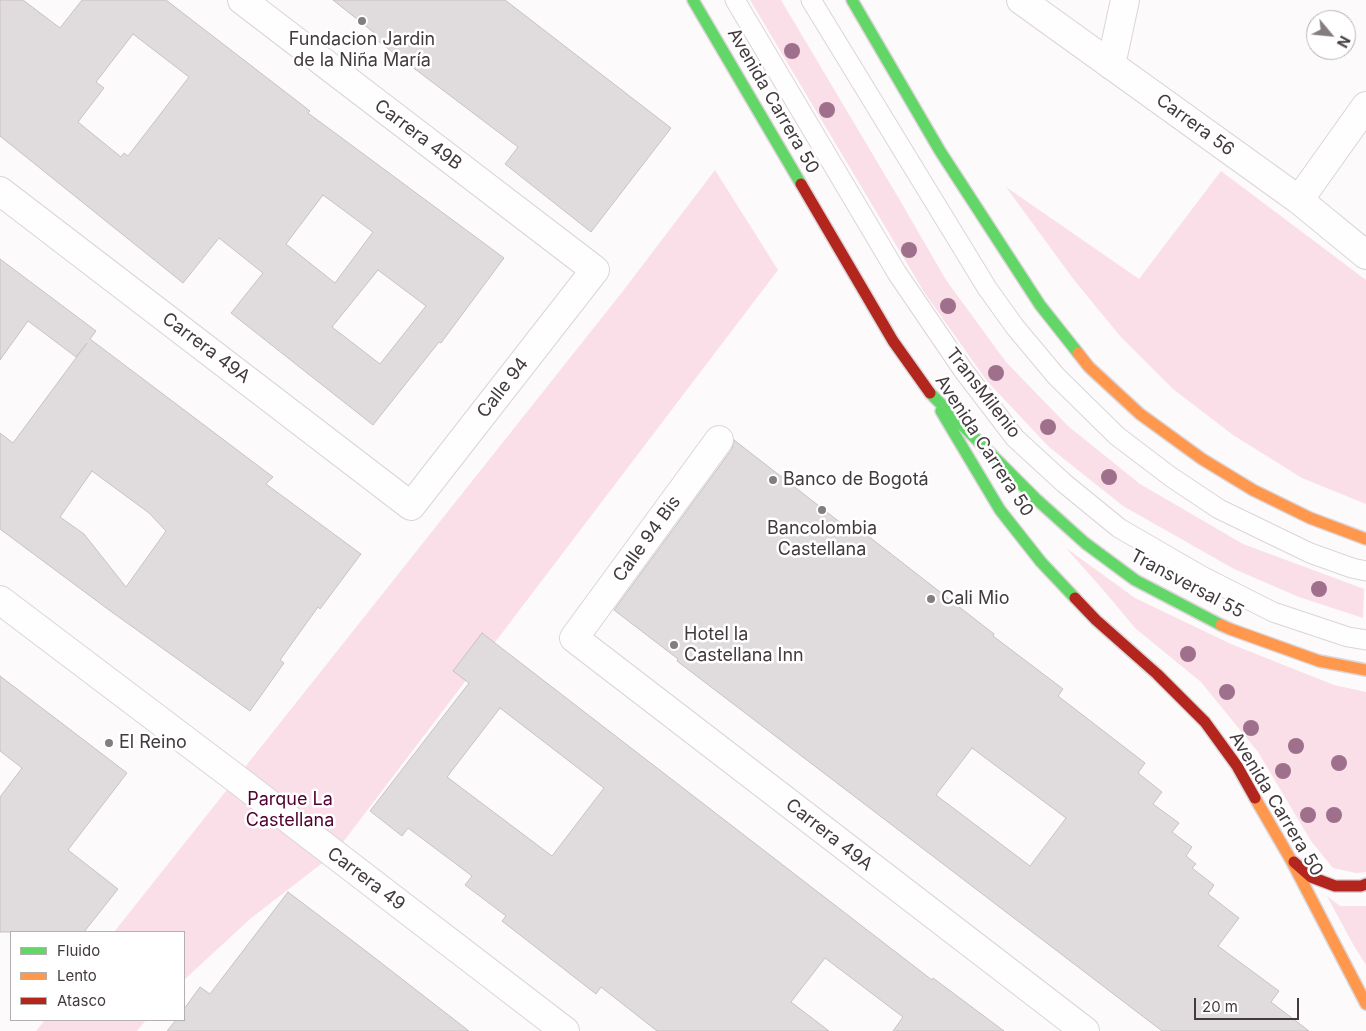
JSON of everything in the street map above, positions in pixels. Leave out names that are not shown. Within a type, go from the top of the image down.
[{"type":"main road","name":"Avenida Carrera 50","points":[[693,0],[893,340],[933,397],[1000,510],[1042,562],[1096,620],[1157,674],[1205,722],[1237,766],[1291,860],[1366,1004]]},
{"type":"main road","points":[[852,0],[940,151],[1040,305],[1089,367],[1140,414],[1202,459],[1253,490],[1310,518],[1366,539]]},
{"type":"main road","name":"Transversal 55","points":[[933,397],[1035,498],[1086,543],[1135,580],[1230,629],[1319,661],[1366,670]]},
{"type":"main road","points":[[1291,860],[1311,877],[1335,886],[1361,886],[1366,884]]},
{"type":"street","name":"Carrera 49B","points":[[242,0],[595,270]]},
{"type":"street","name":"Carrera 56","points":[[1021,0],[1299,200],[1366,255]]},
{"type":"street","points":[[1111,65],[1125,0]]},
{"type":"street","points":[[1299,200],[1366,106]]},
{"type":"street","name":"Carrera 49A","points":[[0,191],[411,506]]},
{"type":"street","name":"Calle 94","points":[[411,506],[595,270]]},
{"type":"street","name":"Calle 94 Bis","points":[[574,638],[719,440]]},
{"type":"street","name":"Carrera 49","points":[[0,600],[246,786],[564,1031]]},
{"type":"street","name":"Carrera 49A","points":[[574,638],[1085,1031]]},
{"type":"lane","name":"TransMilenio","points":[[735,0],[897,274],[963,370],[1015,438],[1064,483],[1119,528],[1202,576],[1273,612],[1348,637],[1366,640]]},
{"type":"lane","points":[[811,0],[987,288],[1014,327],[1056,376],[1117,436],[1171,477],[1220,509],[1310,552],[1366,572]]},
{"type":"green space","points":[[750,0],[781,0],[946,280],[1006,362],[1068,426],[1140,484],[1243,544],[1364,589],[1363,618],[1299,597],[1234,569],[1123,506],[1049,447],[987,381],[924,292]]},
{"type":"green space","name":"Parque La Castellana","points":[[715,170],[778,270],[334,854],[250,919],[185,979],[185,931],[115,931],[623,291]]},
{"type":"green space","points":[[1221,171],[1366,280],[1366,504],[1302,478],[1233,435],[1173,389],[1120,336],[1074,280],[1006,187],[1139,279]]},
{"type":"green space","points":[[1066,548],[1135,598],[1231,644],[1334,685],[1366,692],[1366,872],[1356,873],[1333,868],[1311,841],[1258,752],[1201,682],[1135,628]]},
{"type":"green space","points":[[1327,896],[1340,906],[1366,906],[1366,965],[1354,946]]},
{"type":"green space","points":[[44,1021],[145,1021],[137,1031],[36,1031]]},
{"type":"building","points":[[0,0],[23,0],[60,28],[82,0],[166,0],[310,111],[308,113],[504,258],[441,343],[439,342],[373,425],[231,313],[263,273],[219,238],[183,283],[0,136]],"holes":[[[133,34],[189,77],[128,156],[124,153],[121,157],[78,122],[104,88],[96,82]],[[323,195],[373,232],[335,283],[286,244]],[[378,270],[426,306],[380,364],[332,327]]]},
{"type":"building","points":[[333,0],[505,0],[671,128],[591,232],[505,164],[518,147],[374,38],[377,35]]},
{"type":"building","points":[[0,259],[96,331],[90,339],[273,477],[266,484],[361,554],[320,609],[318,607],[280,660],[284,663],[250,711],[0,529],[0,433],[13,443],[87,343],[76,357],[28,321],[0,360]],"holes":[[[92,471],[149,513],[166,531],[126,587],[84,534],[60,517]]]},
{"type":"building","points":[[734,440],[850,530],[854,525],[994,634],[993,636],[1063,689],[1058,696],[1145,763],[1138,773],[1162,792],[1153,804],[1179,823],[1172,832],[1192,847],[1186,856],[1196,864],[1192,868],[1214,885],[1208,894],[1239,918],[1218,946],[1279,991],[1271,1002],[1309,1031],[1162,1031],[677,661],[678,659],[614,610],[732,449]],"holes":[[[972,748],[1066,818],[1030,866],[936,795]]]},
{"type":"building","points":[[482,633],[932,980],[933,978],[1004,1031],[893,1031],[903,1017],[825,958],[791,1002],[829,1031],[657,1031],[601,987],[596,994],[502,921],[506,916],[465,885],[472,876],[408,828],[402,836],[370,811],[469,683],[453,671]],"holes":[[[500,708],[604,788],[552,856],[447,777]]]},
{"type":"building","points":[[0,676],[127,773],[68,850],[118,889],[85,931],[0,932],[0,797],[22,768],[0,751]]},
{"type":"building","points":[[288,892],[469,1031],[167,1031],[175,1021],[185,1021],[185,1008],[200,987],[210,994]]},
{"type":"traffic: fast","points":[[693,0],[801,184]]},
{"type":"traffic: fast","points":[[852,0],[940,151],[1040,305],[1078,353]]},
{"type":"traffic: fast","points":[[930,393],[1035,498],[1085,543],[1135,580],[1221,625]]},
{"type":"traffic: fast","points":[[941,411],[1000,510],[1041,562],[1075,598]]},
{"type":"traffic: slow","points":[[1078,353],[1089,367],[1140,414],[1202,459],[1253,490],[1310,518],[1366,539]]},
{"type":"traffic: slow","points":[[1221,625],[1319,661],[1366,670]]},
{"type":"traffic: slow","points":[[1255,798],[1291,860],[1366,1004]]},
{"type":"traffic: jam","points":[[801,184],[893,341],[930,393]]},
{"type":"traffic: jam","points":[[1075,598],[1096,620],[1157,674],[1205,722],[1237,766],[1255,798]]},
{"type":"traffic: jam","points":[[1294,862],[1311,877],[1335,886],[1361,886],[1366,884]]},
{"type":"place","name":"Fundacion Jardin de la Niña María","points":[[362,21]]},
{"type":"place","name":"Banco de Bogotá","points":[[773,480]]},
{"type":"place","name":"Bancolombia Castellana","points":[[822,510]]},
{"type":"place","name":"Cali Mio","points":[[931,599]]},
{"type":"place","name":"Hotel la Castellana Inn","points":[[674,645]]},
{"type":"place","name":"El Reino","points":[[109,743]]}]
